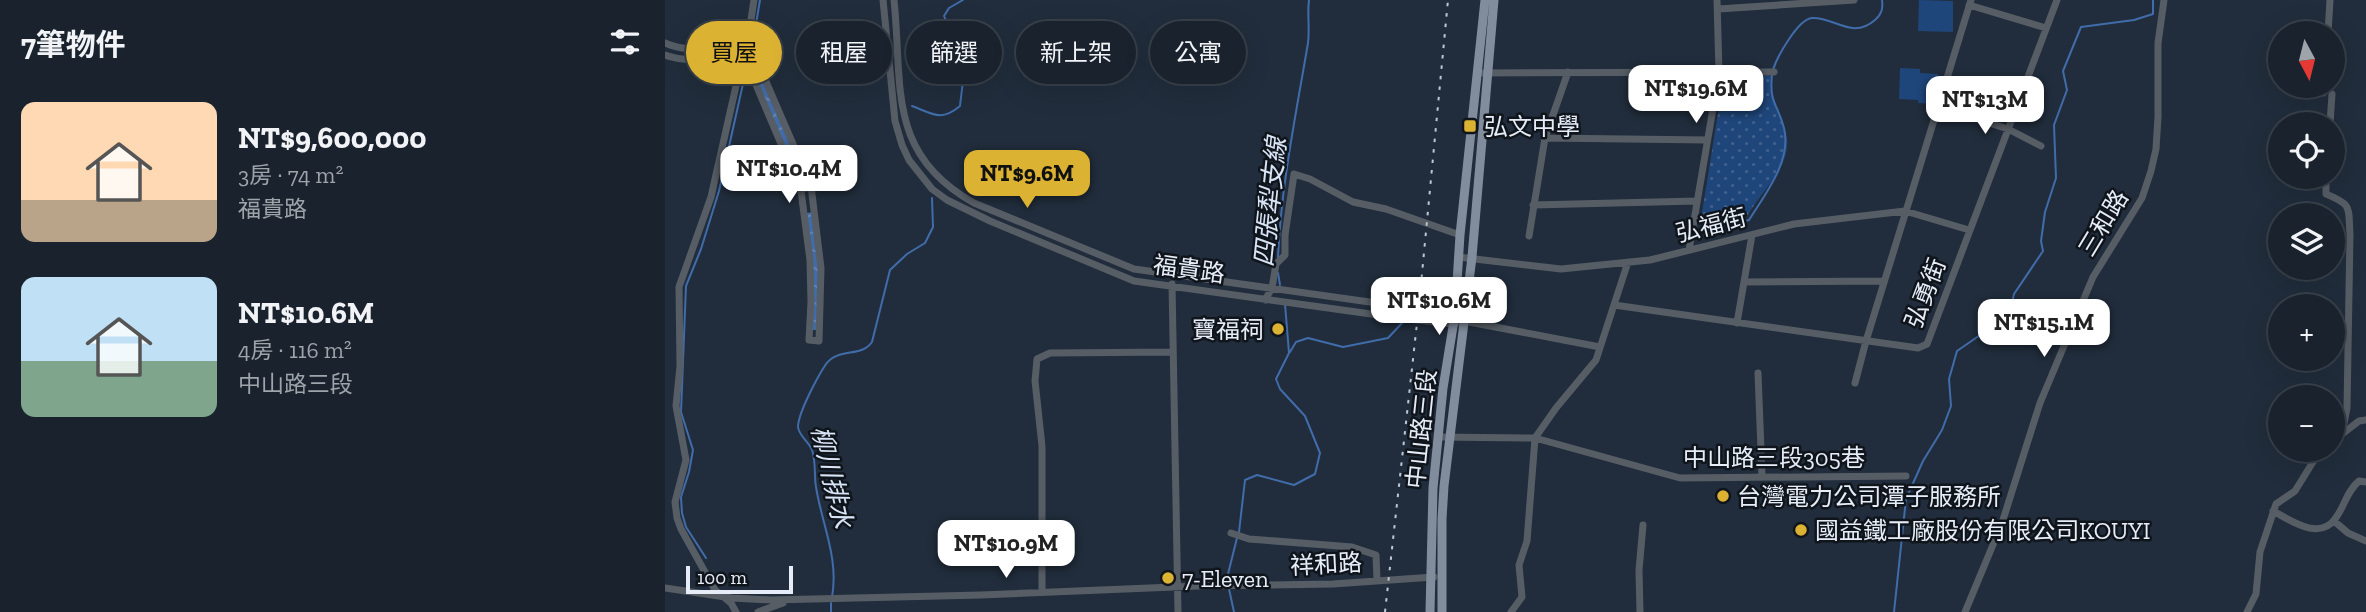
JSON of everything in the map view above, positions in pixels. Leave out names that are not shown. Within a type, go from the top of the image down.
[{"type":"main road","name":"中山路三段","points":[[1442,612],[1442,519],[1472,257],[1485,0]]},
{"type":"main road","name":"中山路三段","points":[[1430,612],[1433,488],[1438,437],[1454,319],[1460,235],[1494,0]]},
{"type":"street","points":[[751,21],[754,0]]},
{"type":"street","name":"福貴路","points":[[883,0],[895,121],[902,145],[909,160],[932,189],[947,200],[990,221],[1134,281],[1411,320],[1454,319]]},
{"type":"street","name":"福貴路","points":[[894,0],[907,132],[936,177],[951,190],[974,203],[1134,269],[1287,290],[1464,321]]},
{"type":"street","points":[[1689,250],[1719,73],[1717,4],[1854,0]]},
{"type":"street","name":"弘勇街","points":[[1614,305],[1918,348],[1927,344],[2057,0]]},
{"type":"street","name":"三和路","points":[[1965,612],[2002,523],[2040,403],[2084,297],[2093,277],[2142,198],[2151,171],[2158,128],[2158,43],[2164,0]]},
{"type":"street","points":[[2329,21],[2330,0]]},
{"type":"street","points":[[1856,383],[1936,106],[1970,2],[2046,28]]},
{"type":"street","points":[[686,48],[668,45],[666,56],[686,59]]},
{"type":"street","points":[[1529,236],[1545,138],[1568,72]]},
{"type":"street","points":[[1482,73],[1774,72]]},
{"type":"street","points":[[736,84],[711,197],[679,287],[680,366],[675,406],[686,460],[675,494],[675,508],[681,529],[715,590],[731,603],[736,612]]},
{"type":"street","points":[[756,84],[796,175],[803,203],[811,265],[809,340],[819,341],[821,268],[813,202],[808,178],[767,84]]},
{"type":"street","points":[[1936,106],[2008,129],[2041,146]]},
{"type":"street","points":[[1545,138],[1707,140]]},
{"type":"street","points":[[1265,300],[1272,288],[1276,264],[1285,256],[1285,235],[1294,174],[1310,179],[1353,202],[1386,209],[1460,235]]},
{"type":"street","points":[[2326,189],[2326,194],[2345,202],[2348,207],[2350,234],[2345,418]]},
{"type":"street","points":[[1533,205],[1697,201]]},
{"type":"street","points":[[803,203],[813,202]]},
{"type":"street","name":"弘福街","points":[[1458,257],[1561,270],[1650,260],[1794,224],[1905,211],[1969,230]]},
{"type":"street","points":[[1737,323],[1752,235]]},
{"type":"street","points":[[1511,612],[1522,597],[1519,565],[1527,541],[1535,439],[1556,408],[1596,360],[1628,262]]},
{"type":"street","points":[[1172,276],[1178,612]]},
{"type":"street","points":[[1744,282],[1884,281]]},
{"type":"street","points":[[1464,321],[1600,347]]},
{"type":"street","points":[[1042,591],[1042,446],[1035,381],[1037,359],[1050,353],[1172,352]]},
{"type":"street","points":[[1758,373],[1762,476]]},
{"type":"street","points":[[2345,431],[2359,421],[2366,420]]},
{"type":"street","name":"中山路三段305巷","points":[[1438,437],[1535,439],[1680,478],[1906,476]]},
{"type":"street","points":[[2247,612],[2256,594],[2260,552],[2276,504],[2295,491],[2313,462]]},
{"type":"street","points":[[2273,511],[2299,525],[2312,529],[2323,527],[2334,521],[2349,489],[2359,481],[2366,482]]},
{"type":"street","points":[[2334,521],[2348,533],[2366,541]]},
{"type":"street","points":[[1640,612],[1639,570],[1643,525]]},
{"type":"street","points":[[1235,535],[1249,539],[1363,550],[1376,555],[1377,580]]},
{"type":"street","name":"祥和路","points":[[791,600],[981,596],[1042,591],[1246,586],[1441,576]]},
{"type":"street","points":[[665,588],[746,600],[791,600]]},
{"type":"street","points":[[758,612],[791,600]]},
{"type":"shaded area","points":[[1919,0],[1953,1],[1953,32],[1918,31]]},
{"type":"shaded area","points":[[1900,68],[1920,69],[1920,73],[1938,74],[1936,104],[1899,99]]},
{"type":"shaded area","points":[[1724,76],[1771,76],[1772,93],[1787,145],[1775,177],[1748,215],[1700,225]]},
{"type":"water","points":[[758,84],[765,84],[807,182],[809,191],[803,192]]},
{"type":"water","points":[[813,212],[819,261],[817,330],[812,330],[807,213]]},
{"type":"waterway","points":[[756,21],[760,0]]},
{"type":"waterway","name":"柳川排水","points":[[912,106],[937,115],[947,114],[960,106],[964,72],[962,47],[944,16],[949,8],[963,0]]},
{"type":"waterway","name":"四張犁支線","points":[[1278,257],[1286,177],[1308,43],[1309,0]]},
{"type":"waterway","points":[[1773,70],[1789,40],[1806,20],[1820,19],[1851,28],[1867,26],[1882,11],[1882,0]]},
{"type":"waterway","points":[[1894,612],[1906,499],[1923,461],[1942,430],[1951,406],[1949,379],[1957,351],[2009,315],[2014,294],[2043,251],[2041,241],[2045,212],[2056,178],[2054,125],[2067,90],[2063,71],[2081,27],[2134,20],[2153,14],[2153,0]]},
{"type":"waterway","points":[[1713,229],[1749,220],[1781,165],[1784,128],[1773,98],[1772,75]]},
{"type":"waterway","points":[[706,558],[686,527],[682,513],[681,497],[693,450],[681,412],[686,286],[719,191],[743,84]]},
{"type":"waterway","name":"柳川排水","points":[[832,597],[832,555],[816,487],[813,454],[798,427],[801,413],[826,364],[837,356],[862,350],[872,342],[890,270],[907,254],[925,243],[933,227],[932,198]]},
{"type":"waterway","name":"四張犁支線","points":[[1278,273],[1280,285]]},
{"type":"waterway","name":"四張犁支線","points":[[1239,532],[1245,480],[1257,475],[1294,485],[1315,474],[1320,453],[1305,416],[1280,389],[1276,379],[1289,353],[1285,304]]},
{"type":"waterway","points":[[1290,352],[1296,342],[1308,338],[1343,347],[1388,338],[1403,322]]},
{"type":"waterway","name":"四張犁支線","points":[[1228,584],[1237,538]]},
{"type":"waterway","name":"四張犁支線","points":[[1229,589],[1234,612]]},
{"type":"waterway","name":"柳川排水","points":[[831,603],[831,612]]},
{"type":"railway","points":[[1385,612],[1419,305],[1448,0]]},
{"type":"place","name":"弘文中學","points":[[1470,126]]},
{"type":"place","name":"寶福祠","points":[[1278,329]]},
{"type":"place","name":"台灣電力公司潭子服務所","points":[[1723,496]]},
{"type":"place","name":"國益鐵工廠股份有限公司KOUYI","points":[[1801,530]]},
{"type":"place","name":"7-Eleven","points":[[1168,578]]}]
